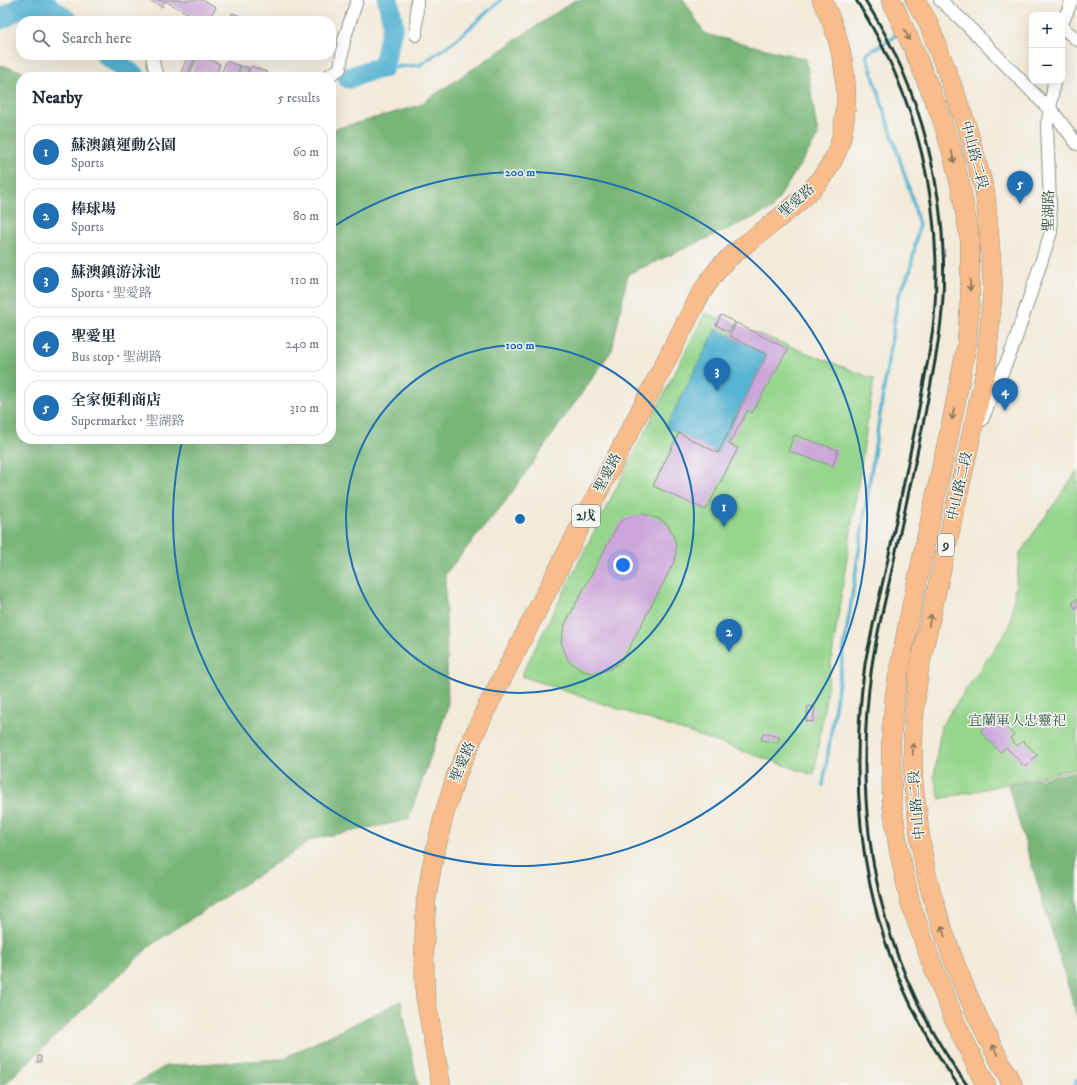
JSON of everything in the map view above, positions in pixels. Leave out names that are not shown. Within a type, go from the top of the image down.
[{"type":"main road","name":"聖愛路","points":[[441,1085],[425,994],[424,949],[426,909],[432,865],[444,815],[456,776],[484,713],[699,298],[712,277],[727,259],[798,202],[816,184],[828,169],[841,140],[845,120],[846,78],[837,36],[822,0]]},
{"type":"main road","name":"中山路二段","points":[[891,0],[942,116],[961,189],[970,240],[970,300],[967,344],[908,623],[895,694],[891,741],[892,803],[899,851],[910,902],[930,959],[956,1024],[987,1085]]},
{"type":"main road","name":"中山路二段","points":[[915,0],[930,28],[954,88],[965,121],[985,199],[989,233],[992,287],[986,370],[919,669],[914,719],[914,779],[921,847],[930,892],[949,948],[972,1005],[1009,1078]]},
{"type":"main road","points":[[987,1085],[1009,1078]]},
{"type":"street","points":[[335,72],[340,69],[344,40],[357,0]]},
{"type":"street","points":[[416,35],[417,0]]},
{"type":"street","points":[[940,0],[961,19],[1054,113],[1077,144]]},
{"type":"street","points":[[1065,18],[1072,0]]},
{"type":"street","points":[[1065,29],[1077,40]]},
{"type":"street","points":[[153,60],[156,72]]},
{"type":"street","name":"聖湖路","points":[[968,452],[1013,347],[1051,232],[1047,125],[1054,84]]},
{"type":"green space","points":[[575,0],[684,0],[705,34],[806,59],[818,136],[772,209],[628,274],[612,350],[505,502],[445,574],[448,707],[408,820],[313,839],[151,945],[4,1085],[0,1085],[0,65],[24,72],[16,72],[16,444],[336,444],[336,129],[418,106]]},
{"type":"green space","points":[[705,313],[874,379],[814,775],[521,676]]},
{"type":"green space","name":"宜蘭軍人忠靈祀","points":[[1077,471],[1077,768],[940,799],[934,777],[941,726],[1010,626],[1020,553]]},
{"type":"green space","points":[[1077,771],[1077,1016],[1008,785]]},
{"type":"green space","points":[[401,1001],[418,1085],[133,1085],[166,1066],[282,1059]]},
{"type":"water","points":[[716,329],[767,355],[718,453],[666,427]]},
{"type":"building","points":[[149,0],[203,0],[216,7],[211,16],[193,16],[165,1],[162,7]]},
{"type":"building","points":[[232,13],[240,16],[231,16]]},
{"type":"building","points":[[186,60],[194,60],[189,72],[181,72]]},
{"type":"building","points":[[196,60],[210,60],[220,64],[217,72],[191,72]]},
{"type":"building","points":[[226,61],[240,66],[238,72],[222,72]]},
{"type":"building","points":[[242,66],[249,68],[247,72],[240,72]]},
{"type":"building","points":[[251,66],[267,72],[249,72]]},
{"type":"building","points":[[721,315],[735,322],[729,332],[716,325]]},
{"type":"building","points":[[736,323],[788,349],[752,413],[748,410],[729,444],[738,448],[706,510],[653,486],[679,433],[718,453],[767,355],[730,336]]},
{"type":"building","points":[[794,435],[838,450],[833,466],[788,451]]},
{"type":"building","points":[[644,514],[659,519],[668,525],[676,544],[674,562],[625,656],[618,664],[601,672],[591,673],[581,670],[568,660],[561,642],[565,624],[619,523],[626,518]]},
{"type":"building","points":[[1077,599],[1077,609],[1073,605],[1073,602]]},
{"type":"building","points":[[808,706],[815,707],[813,722],[806,721]]},
{"type":"building","points":[[996,716],[1014,735],[1010,738],[1017,746],[1023,741],[1037,755],[1025,767],[1006,747],[1000,752],[980,731]]},
{"type":"building","points":[[763,733],[779,737],[778,743],[761,740]]},
{"type":"building","points":[[38,1056],[41,1056],[41,1062],[38,1062]]},
{"type":"waterway","points":[[348,78],[371,70],[383,68],[393,24],[388,0]]},
{"type":"waterway","points":[[383,68],[420,65],[456,40],[501,0]]},
{"type":"waterway","points":[[0,19],[25,4],[49,7],[61,16]]},
{"type":"waterway","points":[[823,785],[898,297],[910,271],[919,226],[913,201],[866,54],[892,39],[899,30]]},
{"type":"waterway","points":[[113,60],[129,72]]},
{"type":"waterway","points":[[1075,1085],[1077,1080]]},
{"type":"railway","points":[[856,0],[877,36],[895,74],[910,113],[922,153],[930,194],[935,235],[936,277],[934,319],[926,372],[865,664],[859,721],[858,777],[861,831],[870,884],[883,936],[903,987],[927,1036],[958,1085]]},
{"type":"railway","points":[[865,0],[885,34],[902,69],[916,105],[927,142],[935,181],[941,219],[943,258],[943,297],[939,339],[918,448],[872,665],[867,707],[865,750],[869,834],[885,917],[898,958],[926,1020],[945,1053],[967,1085]]},
{"type":"place","name":"全家便利商店","points":[[1020,204]]},
{"type":"place","name":"蘇澳鎮游泳池","points":[[717,391]]},
{"type":"place","name":"聖愛里","points":[[1005,411]]},
{"type":"place","name":"蘇澳鎮運動公園","points":[[724,527]]},
{"type":"place","name":"棒球場","points":[[729,652]]}]
